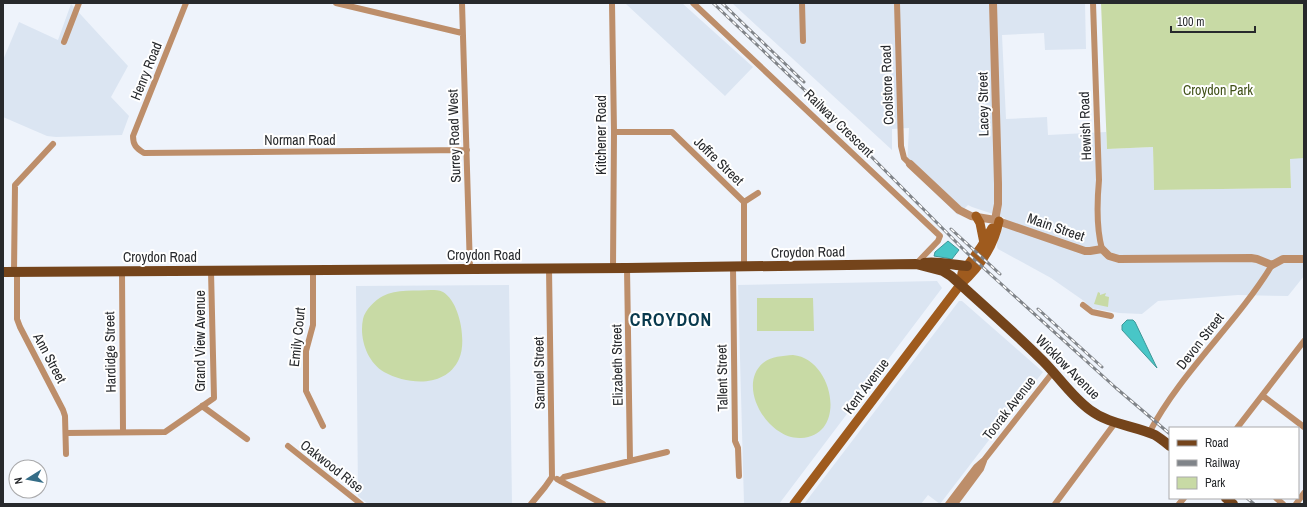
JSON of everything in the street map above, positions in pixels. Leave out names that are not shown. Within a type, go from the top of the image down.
[{"type":"main road","points":[[976,216],[980,223],[984,243]]},
{"type":"main road","name":"Kent Avenue","points":[[960,285],[962,273],[984,243],[997,220]]},
{"type":"main road","name":"Kent Avenue","points":[[794,504],[960,285],[987,253],[997,230],[997,220]]},
{"type":"main road","points":[[916,264],[934,261],[967,266]]},
{"type":"main road","name":"Croydon Road","points":[[3,272],[744,267],[916,264],[943,271],[960,285]]},
{"type":"main road","name":"Wicklow Avenue","points":[[960,285],[1042,360],[1088,409],[1099,417],[1115,424],[1148,433],[1159,438],[1169,445]]},
{"type":"street","points":[[64,42],[80,3]]},
{"type":"street","name":"Henry Road","points":[[135,148],[133,136],[186,3]]},
{"type":"street","points":[[336,3],[462,33]]},
{"type":"street","name":"Surrey Road West","points":[[462,3],[470,268]]},
{"type":"street","name":"Kitchener Road","points":[[612,3],[614,132],[613,268]]},
{"type":"street","name":"Railway Crescent","points":[[692,3],[822,123],[940,236],[938,241],[916,264]]},
{"type":"street","points":[[802,3],[803,41]]},
{"type":"street","name":"Coolstore Road","points":[[897,3],[900,146],[904,158],[910,164]]},
{"type":"street","name":"Lacey Street","points":[[993,3],[997,111],[998,204],[1000,213],[997,220]]},
{"type":"street","name":"Hewish Road","points":[[1093,3],[1099,180],[1099,238],[1102,249]]},
{"type":"street","name":"Joffre Street","points":[[614,132],[672,132],[744,202],[744,267]]},
{"type":"street","name":"Ann Street","points":[[53,144],[17,181],[15,185],[15,272],[17,319],[63,410],[65,416],[66,454]]},
{"type":"street","name":"Norman Road","points":[[135,148],[144,153],[467,150]]},
{"type":"street","name":"Main Street","points":[[910,164],[959,210],[967,214],[997,220],[1084,251],[1090,252],[1102,249],[1109,256],[1119,259],[1250,258],[1272,265]]},
{"type":"street","points":[[744,202],[758,193]]},
{"type":"street","points":[[1272,265],[1283,259],[1304,259]]},
{"type":"street","name":"Devon Street","points":[[1148,433],[1155,420],[1179,387],[1247,300],[1272,265]]},
{"type":"street","name":"Tallent Street","points":[[733,267],[735,441],[738,448],[739,476]]},
{"type":"street","name":"Samuel Street","points":[[549,268],[552,477]]},
{"type":"street","name":"Elizabeth Street","points":[[627,268],[630,461]]},
{"type":"street","name":"Grand View Avenue","points":[[66,433],[165,432],[214,398],[211,270]]},
{"type":"street","name":"Emily Court","points":[[313,270],[313,325],[306,351],[306,391],[323,426]]},
{"type":"street","name":"Hardidge Street","points":[[122,271],[124,432]]},
{"type":"street","points":[[1083,305],[1092,312],[1111,316]]},
{"type":"street","points":[[1238,427],[1304,342]]},
{"type":"street","name":"Toorak Avenue","points":[[948,504],[1053,372]]},
{"type":"street","points":[[1263,396],[1304,427]]},
{"type":"street","points":[[202,406],[247,439]]},
{"type":"street","points":[[1055,504],[1115,424]]},
{"type":"street","name":"Oakwood Rise","points":[[288,446],[361,504]]},
{"type":"street","points":[[560,481],[564,477],[667,452]]},
{"type":"street","name":"Toorak Avenue","points":[[955,504],[981,469],[984,460]]},
{"type":"street","points":[[531,504],[552,477],[604,504]]},
{"type":"street","points":[[1296,504],[1304,493]]},
{"type":"shaded area","points":[[626,3],[682,3],[753,67],[725,96]]},
{"type":"shaded area","points":[[732,3],[1085,3],[1086,49],[1045,50],[1044,33],[1002,35],[1006,119],[1047,117],[1048,135],[1106,132],[1107,149],[1153,147],[1154,190],[1291,188],[1290,158],[1304,158],[1304,276],[1288,296],[1238,295],[1158,301],[1142,314],[1119,313],[1090,308],[1084,301],[1051,278],[998,249],[997,240],[1002,230],[1005,218],[968,205],[958,215],[907,166],[909,128],[892,129],[892,150]]},
{"type":"shaded area","points":[[71,4],[128,66],[111,97],[129,116],[122,135],[47,136],[3,117],[3,60],[19,22],[58,40]]},
{"type":"shaded area","points":[[937,281],[942,288],[779,504],[744,504],[738,285]]},
{"type":"shaded area","points":[[509,285],[512,504],[368,504],[358,496],[356,286]]},
{"type":"shaded area","points":[[959,301],[962,301],[1043,372],[940,504],[928,495],[921,504],[804,504]]},
{"type":"green space","name":"Croydon Park","points":[[1101,3],[1304,3],[1304,158],[1290,159],[1291,188],[1154,190],[1153,147],[1107,149]]},
{"type":"green space","points":[[400,291],[442,291],[449,297],[458,313],[462,333],[459,359],[453,368],[445,375],[426,381],[404,380],[384,372],[373,362],[363,341],[362,326],[366,312],[377,300],[388,294]]},
{"type":"green space","points":[[1098,292],[1100,295],[1106,293],[1105,296],[1109,297],[1108,307],[1094,304]]},
{"type":"green space","points":[[757,298],[813,298],[814,331],[757,331]]},
{"type":"green space","points":[[793,355],[807,360],[818,369],[826,382],[830,397],[830,412],[825,425],[816,434],[801,438],[789,436],[777,430],[767,421],[754,397],[753,385],[756,373],[763,363],[773,358]]},
{"type":"water","points":[[948,241],[959,250],[952,259],[934,256],[935,252]]},
{"type":"water","points":[[1127,320],[1133,320],[1135,322],[1157,368],[1122,330],[1122,325]]},
{"type":"railway","points":[[713,3],[815,100],[967,253],[1116,388],[1169,433]]},
{"type":"railway","points":[[722,3],[804,82]]},
{"type":"railway","points":[[951,229],[1000,274]]},
{"type":"railway","points":[[1038,309],[1102,367]]},
{"type":"railway","points":[[1248,499],[1254,504]]},
{"type":"district","name":"CROYDON","points":[[671,320]]}]
